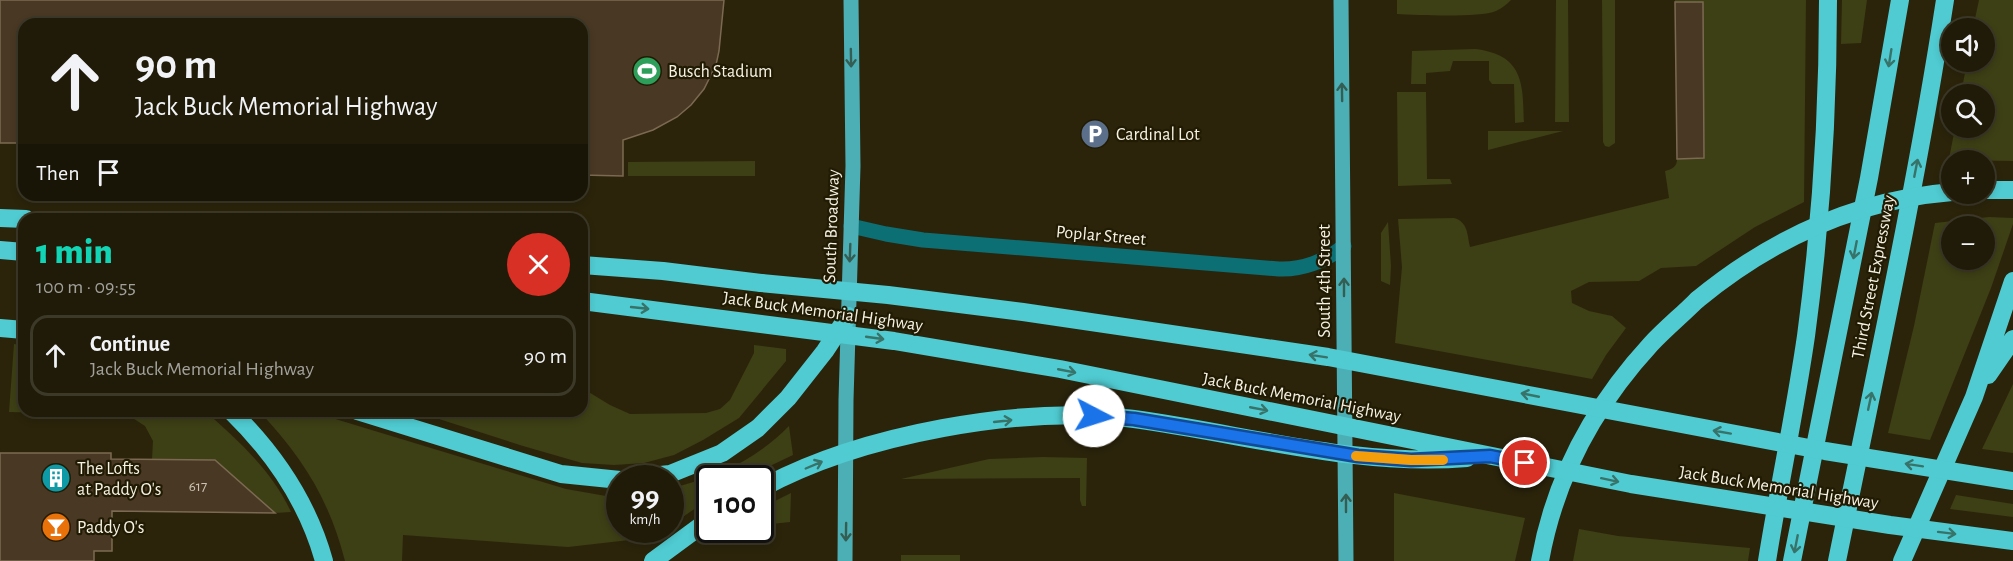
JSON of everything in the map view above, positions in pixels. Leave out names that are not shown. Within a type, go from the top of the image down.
[{"type":"highway","points":[[1767,561],[1806,338],[1814,268],[1826,127],[1828,0]]},
{"type":"highway","name":"Third Street Expressway","points":[[1792,561],[1867,189],[1900,0]]},
{"type":"highway","name":"Third Street Expressway","points":[[1837,561],[1898,262],[1935,69],[1945,0]]},
{"type":"highway","points":[[1995,190],[2013,190]]},
{"type":"highway","points":[[1540,561],[1556,496],[1582,436],[1604,402],[1651,344],[1697,300],[1746,262],[1782,241],[1822,223],[1913,196],[1941,193]]},
{"type":"highway","points":[[0,218],[18,219]]},
{"type":"highway","points":[[0,242],[18,243]]},
{"type":"highway","points":[[0,250],[18,252]]},
{"type":"highway","name":"Jack Buck Memorial Highway","points":[[588,266],[888,295],[1328,357],[1825,451],[2013,481]]},
{"type":"highway","points":[[1902,561],[1974,397],[2013,281]]},
{"type":"highway","name":"Jack Buck Memorial Highway","points":[[588,302],[837,333],[1060,369],[1631,484],[1890,525],[2013,541]]},
{"type":"highway","points":[[684,468],[722,453],[758,428],[788,399],[848,316]]},
{"type":"highway","points":[[0,328],[18,330]]},
{"type":"highway","points":[[1974,397],[2013,339]]},
{"type":"highway","points":[[774,483],[828,459],[893,438],[964,425],[1047,416],[1134,419],[1358,456],[1411,460],[1490,456]]},
{"type":"highway","points":[[237,417],[266,448],[291,484],[307,514],[324,561]]},
{"type":"highway","points":[[376,417],[561,474],[606,479]]},
{"type":"highway","points":[[653,561],[696,529]]},
{"type":"main road","name":"South Broadway","points":[[845,561],[852,155],[851,0]]},
{"type":"main road","name":"South 4th Street","points":[[1341,0],[1346,561]]},
{"type":"street","name":"Poplar Street","points":[[851,226],[923,240],[1279,269],[1311,264],[1334,254],[1344,246]]},
{"type":"green space","points":[[1397,0],[1511,0],[1496,11],[1477,15],[1448,16],[1397,14]]},
{"type":"green space","points":[[1556,0],[1568,0],[1569,122],[1555,122]]},
{"type":"green space","points":[[1602,0],[1615,0],[1615,143],[1609,147],[1603,142]]},
{"type":"green space","points":[[1675,0],[1806,0],[1804,202],[1755,227],[1696,266],[1661,268],[1639,281],[1589,282],[1571,291],[1572,303],[1589,311],[1612,316],[1626,328],[1592,379],[1395,343],[1402,267],[1398,219],[1454,218],[1462,222],[1470,247],[1669,198],[1665,171],[1674,167],[1677,159],[1704,158],[1703,2],[1675,2]]},
{"type":"green space","points":[[1842,0],[1867,0],[1861,43],[1841,44]]},
{"type":"green space","points":[[1979,0],[2013,0],[2013,161],[1995,161],[1995,150],[1951,150],[1953,138],[1995,138],[1995,84],[1963,84],[1965,72],[1995,72],[1995,18],[1975,18]]},
{"type":"green space","points":[[1475,49],[1503,57],[1511,64],[1521,83],[1524,122],[1515,123],[1514,84],[1492,84],[1489,80],[1489,61],[1453,61],[1450,71],[1426,73],[1426,84],[1411,84],[1412,51]]},
{"type":"green space","points":[[1397,92],[1426,92],[1427,179],[1450,179],[1452,184],[1398,186]]},
{"type":"green space","points":[[1488,131],[1563,131],[1488,150]]},
{"type":"green space","points":[[755,161],[755,176],[628,176],[628,162]]},
{"type":"green space","points":[[1995,217],[2013,218],[1991,288],[1930,440],[1888,433],[1914,326],[1935,223],[1941,222],[1941,270],[1995,270]]},
{"type":"green space","points":[[1388,222],[1390,285],[1381,281],[1381,233]]},
{"type":"green space","points":[[14,344],[18,344],[18,412],[9,412]]},
{"type":"green space","points":[[754,345],[786,349],[786,361],[739,418],[674,455],[644,463],[614,465],[582,463],[433,417],[588,417],[588,392],[630,414],[706,413],[720,409],[730,400],[754,353]]},
{"type":"green space","points":[[2013,384],[2013,453],[1982,449]]},
{"type":"green space","points":[[131,417],[212,417],[242,445],[264,470],[291,512],[275,513],[215,460],[152,459],[153,441],[145,426]]},
{"type":"green space","points":[[265,417],[329,417],[566,489],[606,496],[606,543],[568,547],[403,535],[402,561],[345,561],[339,539],[322,499],[289,446]]},
{"type":"green space","points":[[789,426],[793,455],[772,465],[736,465],[749,458]]},
{"type":"green space","points":[[1087,458],[1086,506],[1082,506],[1080,500],[1080,478],[901,479],[989,459]]},
{"type":"green space","points":[[696,481],[696,508],[684,516],[684,484]]},
{"type":"green space","points":[[791,493],[790,522],[774,524],[774,502]]},
{"type":"green space","points":[[1394,493],[1525,518],[1515,561],[1394,561]]},
{"type":"green space","points":[[1956,495],[2013,504],[2013,517],[1950,509]]},
{"type":"green space","points":[[1579,529],[1618,536],[1750,548],[1748,561],[1573,561]]},
{"type":"green space","points":[[901,555],[960,555],[960,561],[901,561]]},
{"type":"building","name":"Busch Stadium","points":[[0,0],[724,0],[716,65],[704,89],[677,117],[653,130],[623,140],[623,176],[588,175],[588,18],[18,18],[18,143],[0,143]]},
{"type":"building","points":[[1675,2],[1703,2],[1704,158],[1677,159]]},
{"type":"building","points":[[0,453],[111,453],[111,459],[215,460],[275,513],[112,511],[112,551],[94,551],[94,561],[0,561]]},
{"type":"slow traffic","points":[[1356,456],[1443,460]]},
{"type":"place","name":"Busch Stadium","points":[[647,71]]},
{"type":"place","name":"Cardinal Lot","points":[[1095,134]]},
{"type":"place","name":"The Lofts at Paddy O's","points":[[56,478]]},
{"type":"place","name":"Paddy O's","points":[[56,527]]},
{"type":"route","points":[[1094,416],[1134,419],[1358,456],[1411,460],[1490,456],[1525,463]]}]
